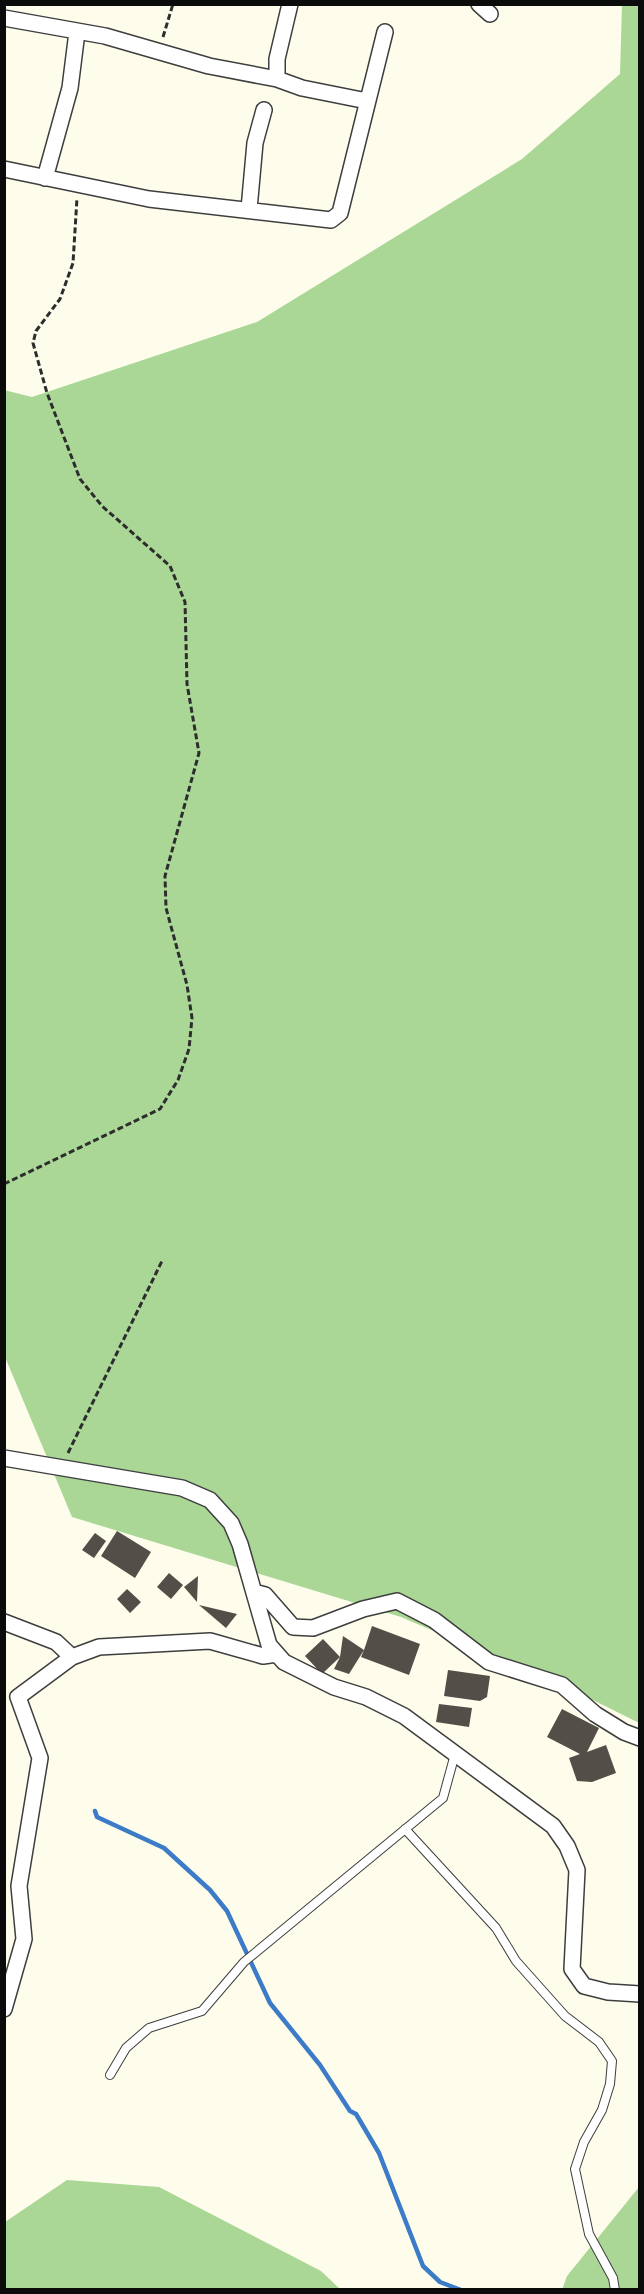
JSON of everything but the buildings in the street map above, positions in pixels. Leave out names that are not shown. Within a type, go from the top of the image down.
[{"type":"street","points":[[277,79],[278,59],[290,4]]},
{"type":"street","points":[[4,18],[105,36],[159,52],[277,79],[302,88],[367,101]]},
{"type":"street","points":[[45,178],[70,88],[78,44],[77,32]]},
{"type":"street","points":[[4,169],[149,199],[327,220],[336,218],[340,213],[385,32]]},
{"type":"street","points":[[249,209],[255,143],[264,110]]},
{"type":"street","points":[[4,1458],[182,1488],[210,1500],[231,1523],[240,1544],[269,1645],[284,1662],[334,1687],[366,1697],[404,1716],[553,1826],[567,1846],[577,1870],[572,1969],[584,1986],[608,1992],[639,1994]]},
{"type":"street","points":[[254,1592],[265,1595],[293,1627],[313,1628],[363,1609],[397,1600],[434,1620],[489,1662],[562,1685],[595,1714],[639,1738]]},
{"type":"street","points":[[4,1622],[56,1642],[72,1657]]},
{"type":"street","points":[[4,2009],[24,1939],[19,1886],[40,1758],[18,1697],[72,1657],[99,1647],[210,1641],[263,1656],[277,1654]]},
{"type":"lane","points":[[110,2075],[126,2048],[149,2028],[202,2011],[244,1962],[443,1798],[455,1754]]},
{"type":"lane","points":[[405,1829],[496,1928],[516,1960],[565,2016],[599,2042],[612,2061],[610,2084],[603,2110],[584,2142],[575,2169],[589,2234],[614,2278],[615,2289]]},
{"type":"path","points":[[159,52],[173,4]]},
{"type":"path","points":[[4,1184],[160,1109],[178,1080],[189,1048],[192,1018],[187,985],[166,909],[165,876],[199,753],[187,684],[185,602],[170,566],[102,506],[80,479],[47,393],[33,343],[36,331],[60,299],[73,262],[78,184]]},
{"type":"path","points":[[61,1468],[162,1261]]},
{"type":"green space","points":[[622,5],[639,5],[639,1723],[581,1694],[401,1617],[72,1517],[5,1357],[4,390],[32,397],[257,322],[522,159],[620,74]]},
{"type":"green space","points":[[67,2180],[159,2187],[321,2271],[340,2289],[5,2289],[5,2222]]},
{"type":"green space","points":[[639,2187],[639,2289],[562,2290],[567,2276]]},
{"type":"waterway","points":[[95,1811],[97,1817],[164,1848],[210,1890],[227,1911],[270,2003],[320,2065],[350,2111],[356,2114],[379,2153],[423,2266],[440,2282],[461,2290]]}]
